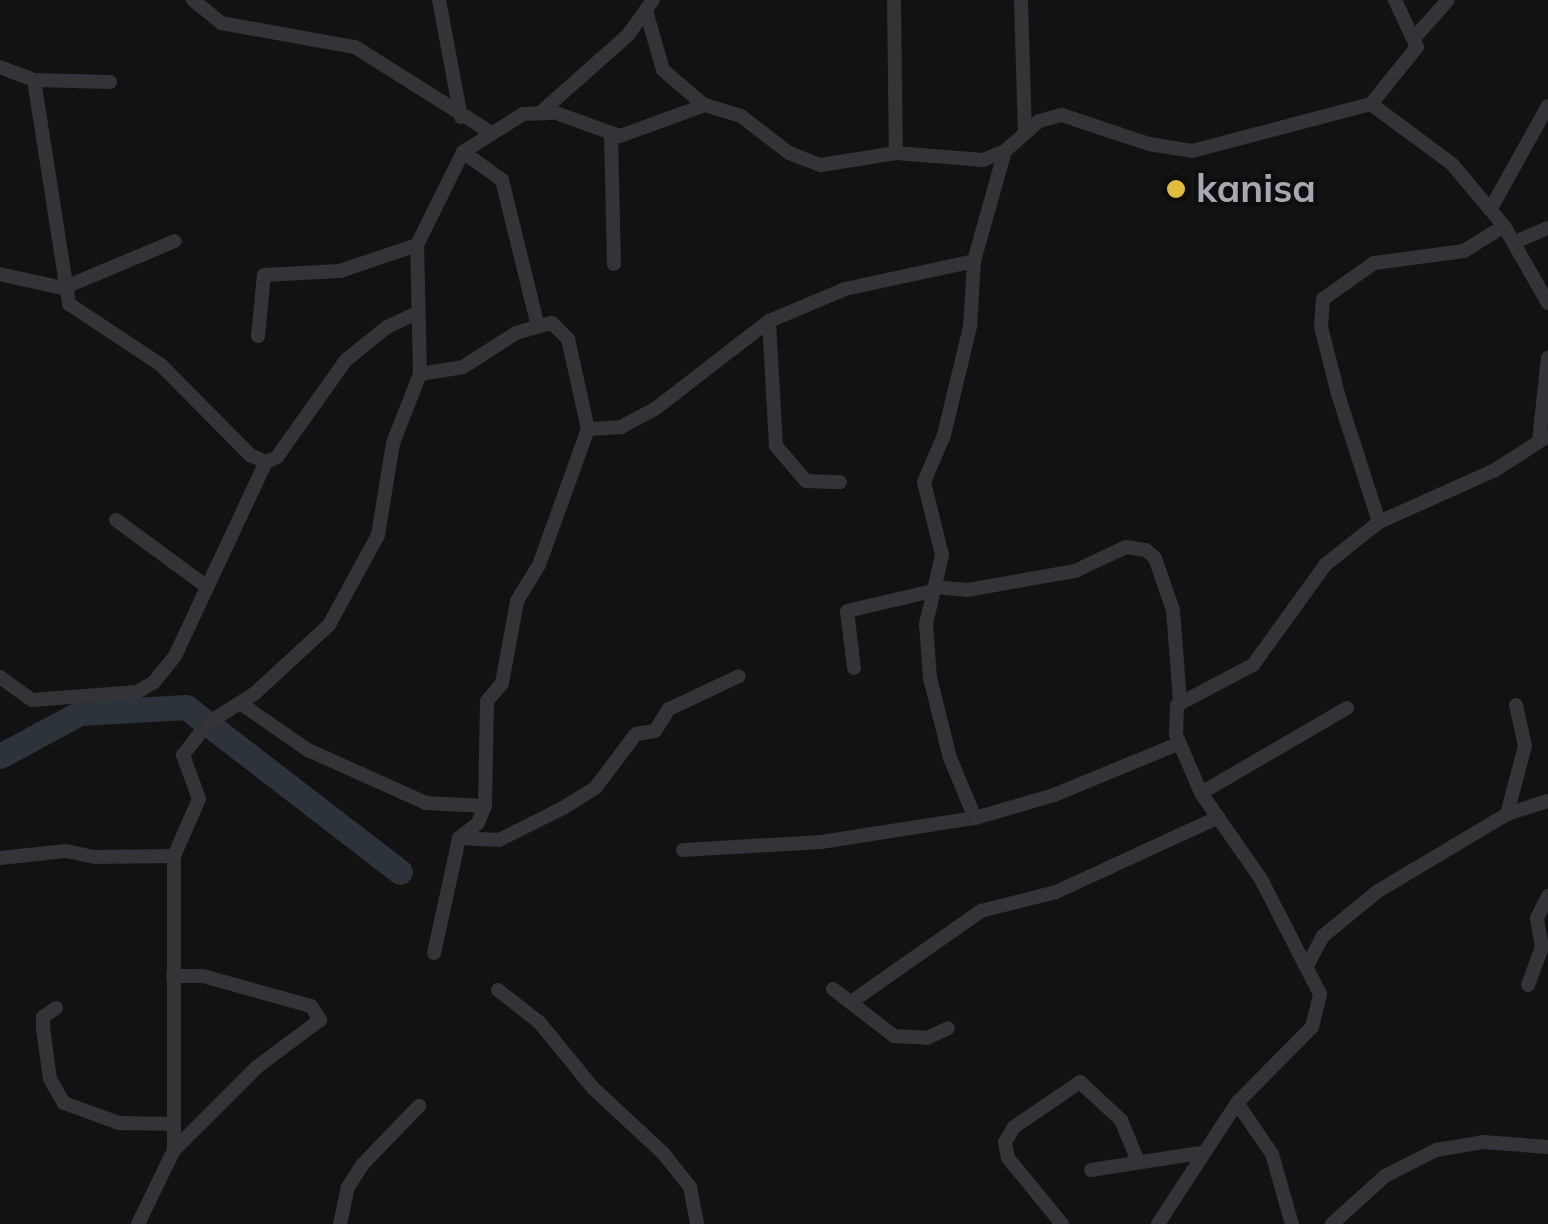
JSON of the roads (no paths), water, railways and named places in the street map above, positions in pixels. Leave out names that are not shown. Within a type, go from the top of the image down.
[{"type":"street","points":[[193,0],[222,24],[356,46],[462,118],[490,132]]},
{"type":"street","points":[[439,0],[462,118]]},
{"type":"street","points":[[894,0],[896,154]]},
{"type":"street","points":[[1021,0],[1024,132]]},
{"type":"street","points":[[1394,0],[1416,36]]},
{"type":"street","points":[[650,3],[663,70],[704,106],[741,116],[807,162],[841,165],[896,154],[983,160],[1005,151],[1024,132],[1062,114],[1149,144],[1192,151],[1371,104],[1409,59],[1416,36],[1448,0]]},
{"type":"street","points":[[539,114],[628,35],[650,3]]},
{"type":"street","points":[[0,67],[34,80],[110,82]]},
{"type":"street","points":[[34,80],[68,304],[160,365],[250,455],[266,462]]},
{"type":"street","points":[[1371,104],[1452,164],[1504,226],[1548,303]]},
{"type":"street","points":[[174,1150],[174,856],[199,799],[183,755],[208,723],[240,703],[329,625],[378,535],[394,443],[420,374],[417,245],[463,152],[523,114],[556,113],[611,134],[641,132],[704,106]]},
{"type":"street","points":[[1490,210],[1548,106]]},
{"type":"street","points":[[611,134],[614,264]]},
{"type":"street","points":[[975,818],[950,758],[930,678],[926,624],[942,556],[924,482],[944,434],[970,327],[974,261],[1005,151]]},
{"type":"street","points":[[463,152],[502,180],[537,323]]},
{"type":"street","points":[[1379,522],[1321,326],[1323,298],[1374,263],[1464,251],[1504,226]]},
{"type":"street","points":[[1515,242],[1548,228]]},
{"type":"street","points":[[0,274],[63,288],[176,240]]},
{"type":"street","points":[[258,336],[264,275],[340,271],[417,245]]},
{"type":"street","points":[[588,429],[622,427],[656,409],[770,321],[845,289],[974,261]]},
{"type":"street","points":[[0,677],[32,700],[137,692],[164,673],[266,462],[276,457],[346,360],[387,327],[420,312]]},
{"type":"street","points":[[770,321],[776,446],[806,482],[840,482]]},
{"type":"street","points":[[420,374],[464,367],[537,323],[552,323],[568,339],[588,429],[539,565],[517,600],[502,683],[486,701],[485,806],[478,823],[459,838],[434,952]]},
{"type":"street","points":[[1180,702],[1253,664],[1325,565],[1379,522],[1495,470],[1544,438],[1548,357]]},
{"type":"street","points":[[116,520],[206,586]]},
{"type":"street","points":[[854,668],[847,612],[934,589],[967,590],[1074,572],[1126,547],[1152,553],[1172,610],[1180,702],[1174,724],[1178,744],[1201,793],[1308,964],[1320,994],[1312,1027],[1237,1104],[1200,1153],[1158,1224]]},
{"type":"street","points":[[459,838],[499,840],[563,808],[596,787],[636,734],[655,731],[669,709],[738,676]]},
{"type":"street","points":[[240,703],[308,750],[426,803],[485,806]]},
{"type":"street","points":[[1507,814],[1525,746],[1516,705]]},
{"type":"street","points":[[1201,793],[1347,708]]},
{"type":"street","points":[[682,850],[820,842],[975,818],[1054,795],[1178,744]]},
{"type":"street","points":[[1308,964],[1323,936],[1347,912],[1507,814],[1548,802]]},
{"type":"street","points":[[854,1000],[982,910],[1046,896],[1219,817]]},
{"type":"street","points":[[0,858],[66,851],[95,857],[174,856]]},
{"type":"street","points":[[1528,985],[1542,947],[1537,918],[1548,896]]},
{"type":"street","points":[[138,1224],[174,1150],[257,1067],[320,1020],[311,1006],[204,976],[173,976]]},
{"type":"street","points":[[833,989],[854,1000],[894,1036],[926,1038],[948,1028]]},
{"type":"street","points":[[498,990],[539,1022],[555,1048],[663,1153],[690,1187],[693,1222]]},
{"type":"street","points":[[56,1008],[44,1017],[43,1028],[50,1079],[64,1103],[119,1123],[174,1124]]},
{"type":"street","points":[[1062,1224],[1008,1158],[1005,1142],[1014,1128],[1080,1082],[1121,1120],[1137,1159]]},
{"type":"street","points":[[1237,1104],[1272,1154],[1292,1224]]},
{"type":"street","points":[[340,1224],[348,1187],[363,1164],[419,1106]]},
{"type":"street","points":[[1332,1224],[1385,1176],[1436,1150],[1484,1142],[1548,1147]]},
{"type":"street","points":[[1091,1170],[1137,1159],[1169,1162],[1200,1153]]},
{"type":"waterway","points":[[0,756],[80,713],[186,707],[400,872]]},
{"type":"place","name":"kanisa","points":[[1176,189]]}]
